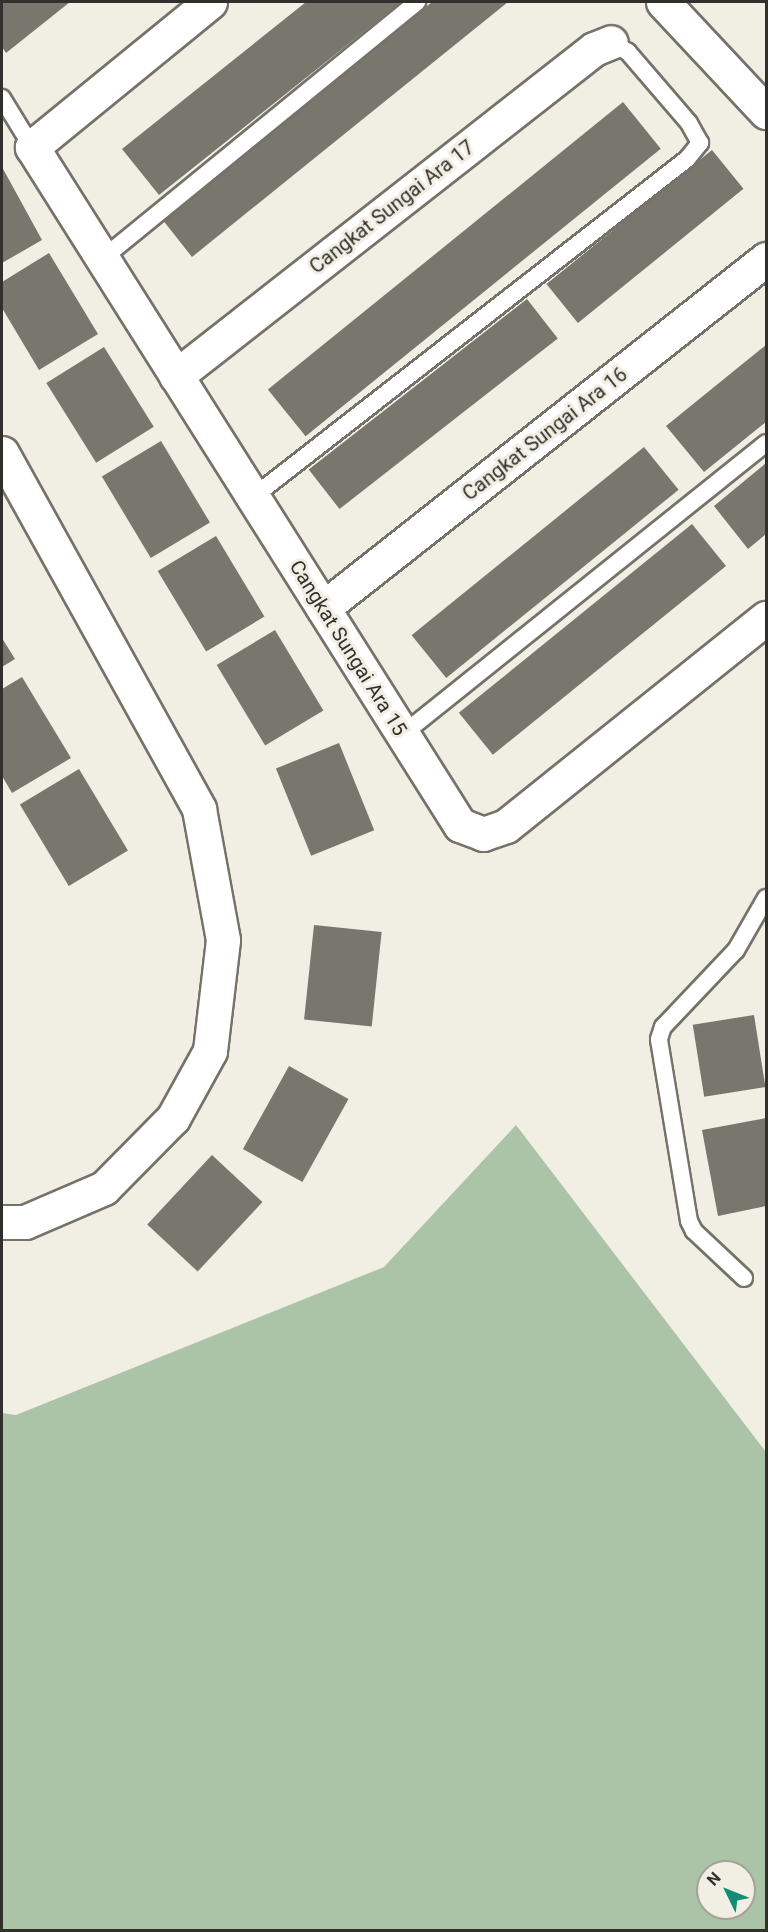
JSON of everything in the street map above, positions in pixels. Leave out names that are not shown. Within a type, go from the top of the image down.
[{"type":"street","points":[[32,147],[210,2]]},
{"type":"street","points":[[663,2],[765,107]]},
{"type":"street","name":"Cangkat Sungai Ara 17","points":[[176,376],[594,49],[611,42]]},
{"type":"street","name":"Cangkat Sungai Ara 15","points":[[32,147],[460,825],[483,834],[506,826],[766,618]]},
{"type":"street","name":"Cangkat Sungai Ara 16","points":[[323,608],[766,259]]},
{"type":"street","points":[[2,453],[199,809],[223,940],[210,1051],[172,1118],[104,1188],[25,1222],[2,1222]]},
{"type":"lane","points":[[102,259],[417,2]]},
{"type":"lane","points":[[253,497],[687,159],[700,143],[689,123],[628,52],[611,42]]},
{"type":"lane","points":[[2,98],[32,147]]},
{"type":"lane","points":[[403,734],[766,443]]},
{"type":"lane","points":[[744,1278],[694,1231],[689,1221],[659,1039],[663,1027],[736,950],[766,898]]},
{"type":"green space","points":[[516,1125],[766,1452],[766,1930],[2,1930],[2,1413],[16,1415],[384,1267]]},
{"type":"building","points":[[2,2],[70,2],[6,53],[2,47]]},
{"type":"building","points":[[306,2],[401,2],[159,195],[122,149]]},
{"type":"building","points":[[432,2],[508,2],[192,257],[162,219]]},
{"type":"building","points":[[623,102],[661,149],[306,436],[268,390]]},
{"type":"building","points":[[712,150],[743,189],[578,323],[546,284]]},
{"type":"building","points":[[2,167],[42,240],[2,263]]},
{"type":"building","points":[[49,253],[98,334],[39,370],[2,308],[2,282]]},
{"type":"building","points":[[527,299],[558,338],[340,509],[309,470]]},
{"type":"building","points":[[766,345],[766,422],[704,472],[666,426]]},
{"type":"building","points":[[104,347],[154,427],[96,463],[46,383]]},
{"type":"building","points":[[161,441],[210,522],[151,558],[102,477]]},
{"type":"building","points":[[644,447],[679,490],[446,678],[412,635]]},
{"type":"building","points":[[766,463],[766,534],[748,549],[714,506]]},
{"type":"building","points":[[692,524],[726,566],[493,755],[459,713]]},
{"type":"building","points":[[216,536],[264,617],[206,652],[158,571]]},
{"type":"building","points":[[275,630],[323,711],[265,746],[217,665]]},
{"type":"building","points":[[2,638],[15,659],[2,667]]},
{"type":"building","points":[[22,677],[71,758],[12,793],[2,776],[2,689]]},
{"type":"building","points":[[339,743],[374,830],[311,856],[276,768]]},
{"type":"building","points":[[79,769],[128,850],[69,886],[20,805]]},
{"type":"building","points":[[314,925],[382,932],[372,1027],[304,1019]]},
{"type":"building","points":[[754,1015],[765,1087],[704,1097],[693,1025]]},
{"type":"building","points":[[289,1066],[348,1099],[302,1182],[243,1149]]},
{"type":"building","points":[[766,1118],[766,1206],[718,1216],[702,1130]]},
{"type":"building","points":[[212,1155],[262,1202],[198,1272],[147,1224]]}]
